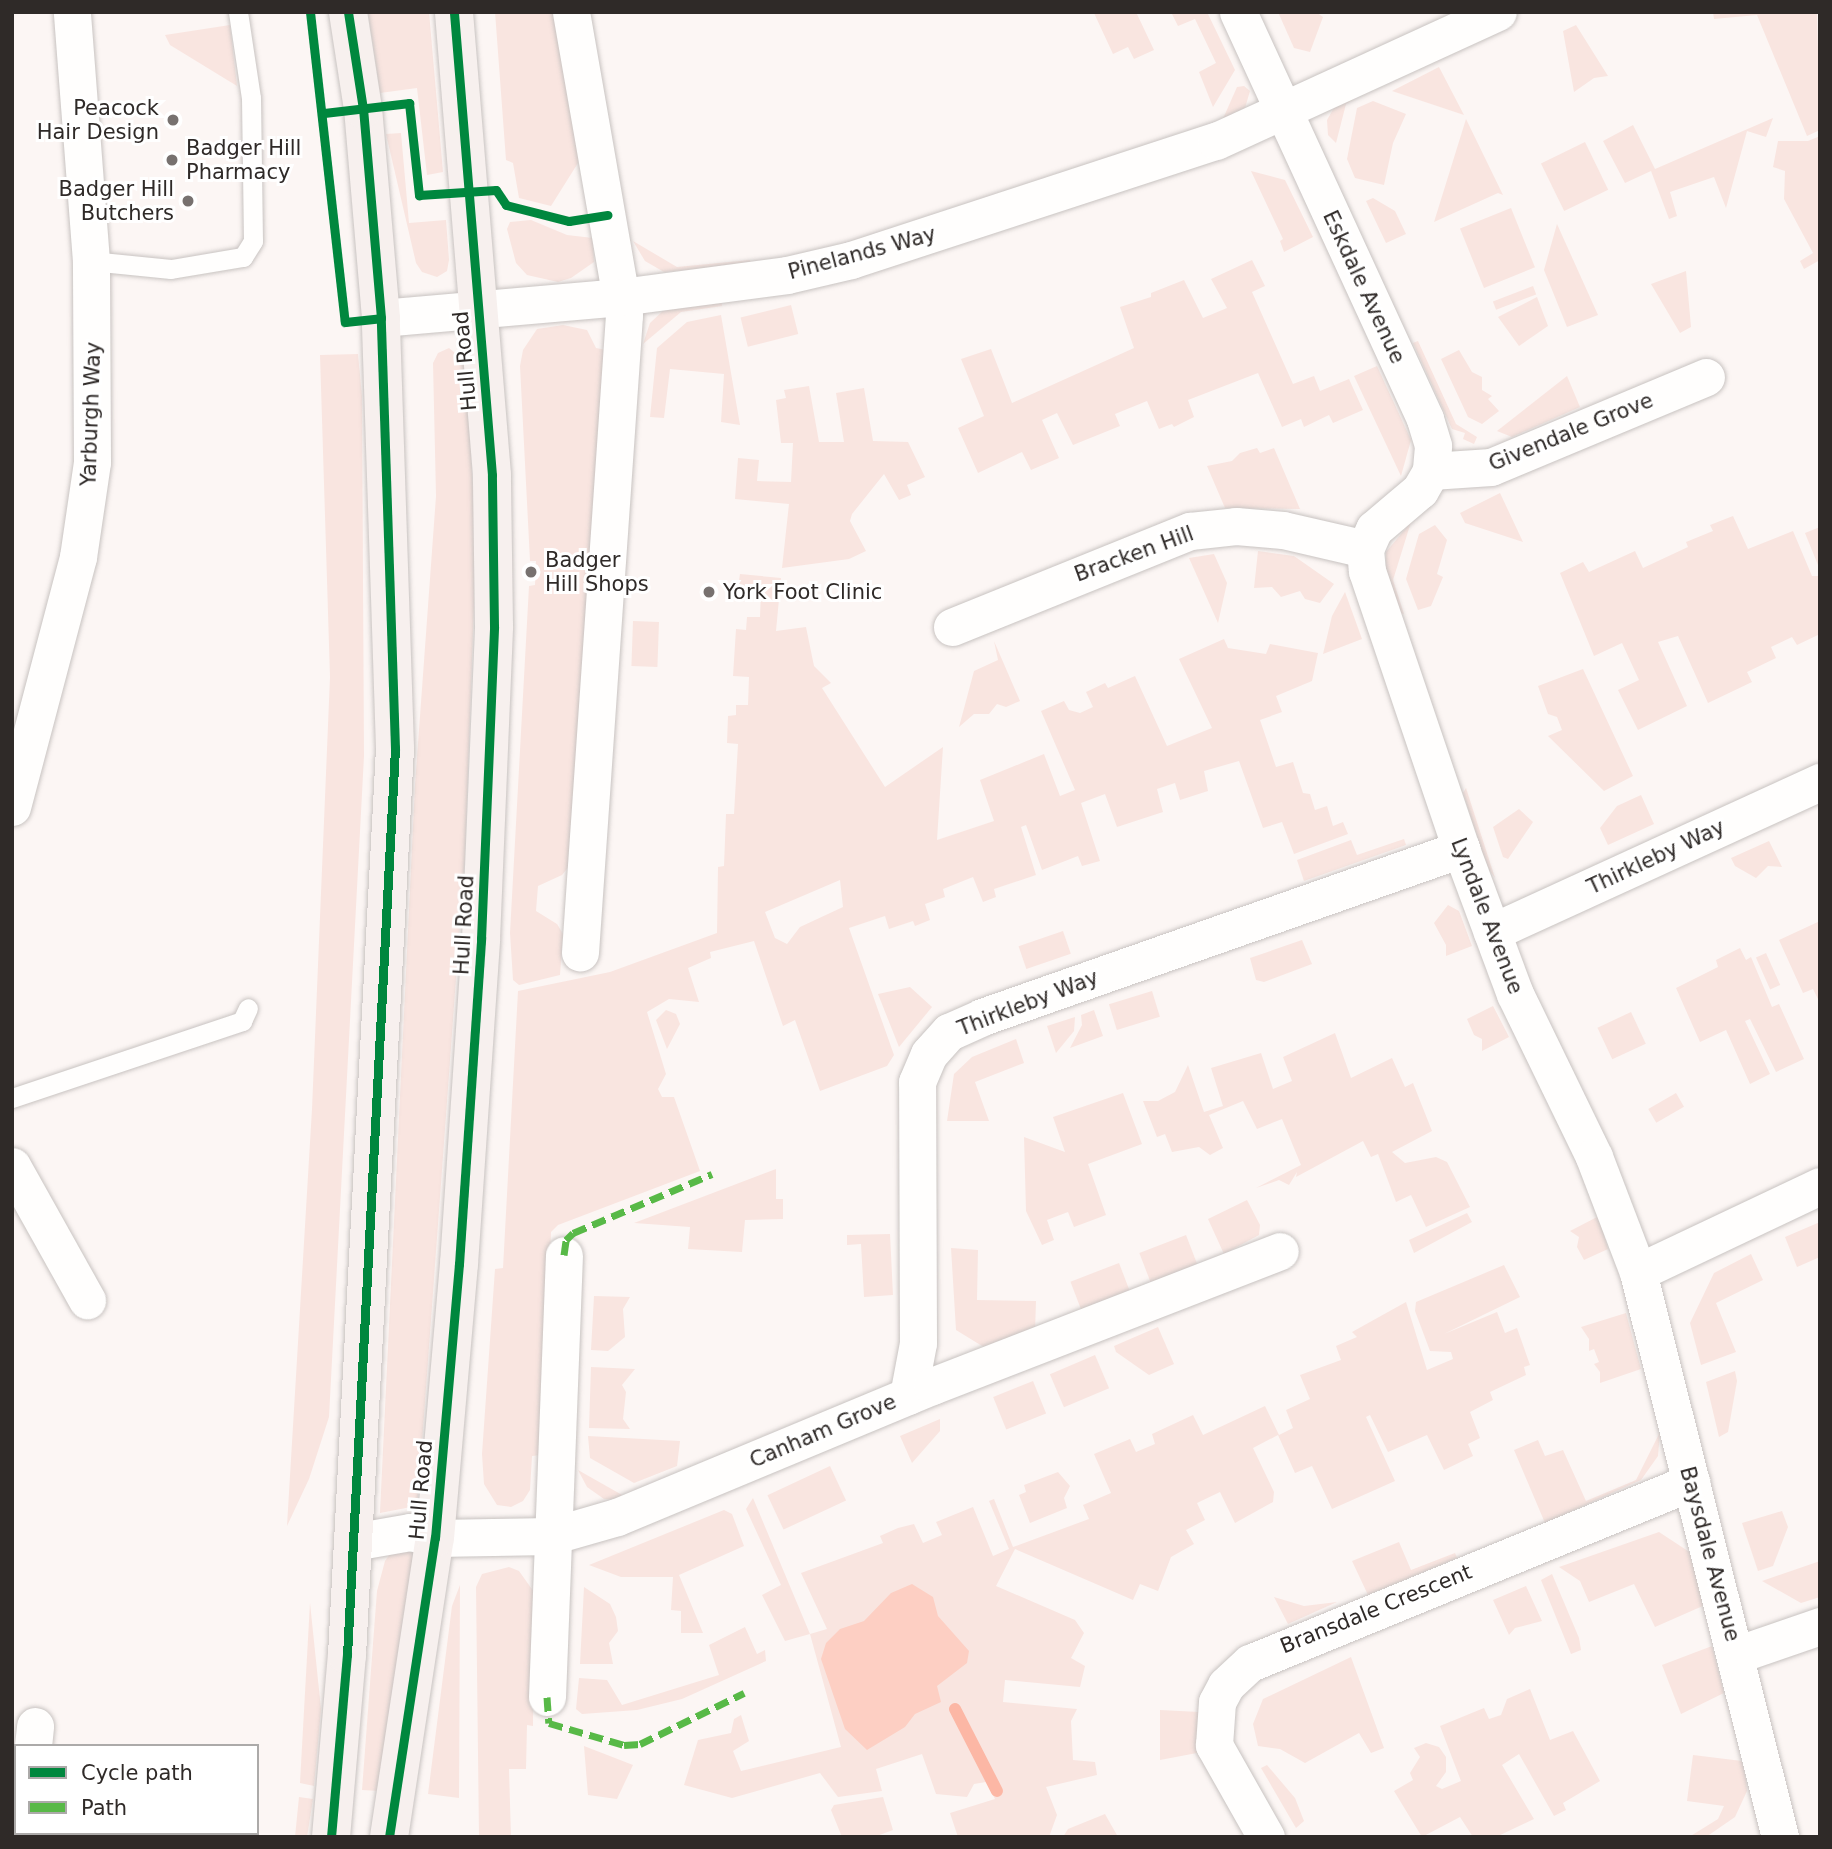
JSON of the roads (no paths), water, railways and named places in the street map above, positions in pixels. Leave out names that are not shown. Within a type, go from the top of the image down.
[{"type":"main road","points":[[331,1837],[353,1542],[395,748],[381,318],[363,109],[348,12]]},
{"type":"main road","name":"Hull Road","points":[[389,1837],[435,1538],[481,939],[494,626],[492,475],[454,12]]},
{"type":"street","name":"Yarburgh Way","points":[[12,807],[86,513],[95,390],[91,261],[72,12]]},
{"type":"street","points":[[571,12],[621,297],[618,426],[580,952]]},
{"type":"street","name":"Eskdale Avenue","points":[[1238,12],[1425,419],[1433,446],[1431,471]]},
{"type":"street","name":"Pinelands Way","points":[[381,318],[478,313],[621,297],[787,275],[851,260],[1142,167],[1284,113],[1497,12]]},
{"type":"street","name":"Givendale Grove","points":[[1431,471],[1491,467],[1706,377]]},
{"type":"street","points":[[1365,549],[1374,529],[1420,490],[1431,471]]},
{"type":"street","name":"Bracken Hill","points":[[952,627],[1149,544],[1190,531],[1236,526],[1271,529],[1365,549]]},
{"type":"street","name":"Lyndale Avenue","points":[[1365,549],[1367,572],[1461,849],[1515,994],[1594,1157],[1638,1272]]},
{"type":"street","name":"Thirkleby Way","points":[[1492,932],[1820,782]]},
{"type":"street","name":"Thirkleby Way","points":[[908,1396],[918,1343],[917,1082],[929,1054],[949,1032],[982,1017],[1461,849]]},
{"type":"street","points":[[12,1166],[87,1300]]},
{"type":"street","points":[[1638,1272],[1820,1186]]},
{"type":"street","name":"Canham Grove","points":[[353,1542],[401,1532],[435,1538],[551,1536],[617,1517],[908,1396],[1280,1251]]},
{"type":"street","points":[[547,1697],[551,1536],[564,1255]]},
{"type":"street","name":"Baysdale Avenue","points":[[1638,1272],[1736,1655],[1768,1832]]},
{"type":"street","name":"Bransdale Crescent","points":[[1266,1837],[1214,1745],[1217,1702],[1226,1685],[1250,1663],[1690,1482]]},
{"type":"street","points":[[1736,1655],[1820,1626]]},
{"type":"lane","points":[[91,261],[171,269],[243,257],[253,241],[251,98],[237,12]]},
{"type":"lane","points":[[12,1098],[242,1021],[248,1008]]},
{"type":"waterway","points":[[955,1709],[997,1791]]},
{"type":"place","name":"Peacock Hair Design","points":[[173,120]]},
{"type":"place","name":"Badger Hill Pharmacy","points":[[172,160]]},
{"type":"place","name":"Badger Hill Butchers","points":[[188,201]]},
{"type":"place","name":"Badger Hill Shops","points":[[531,572]]},
{"type":"place","name":"York Foot Clinic","points":[[709,592]]}]
